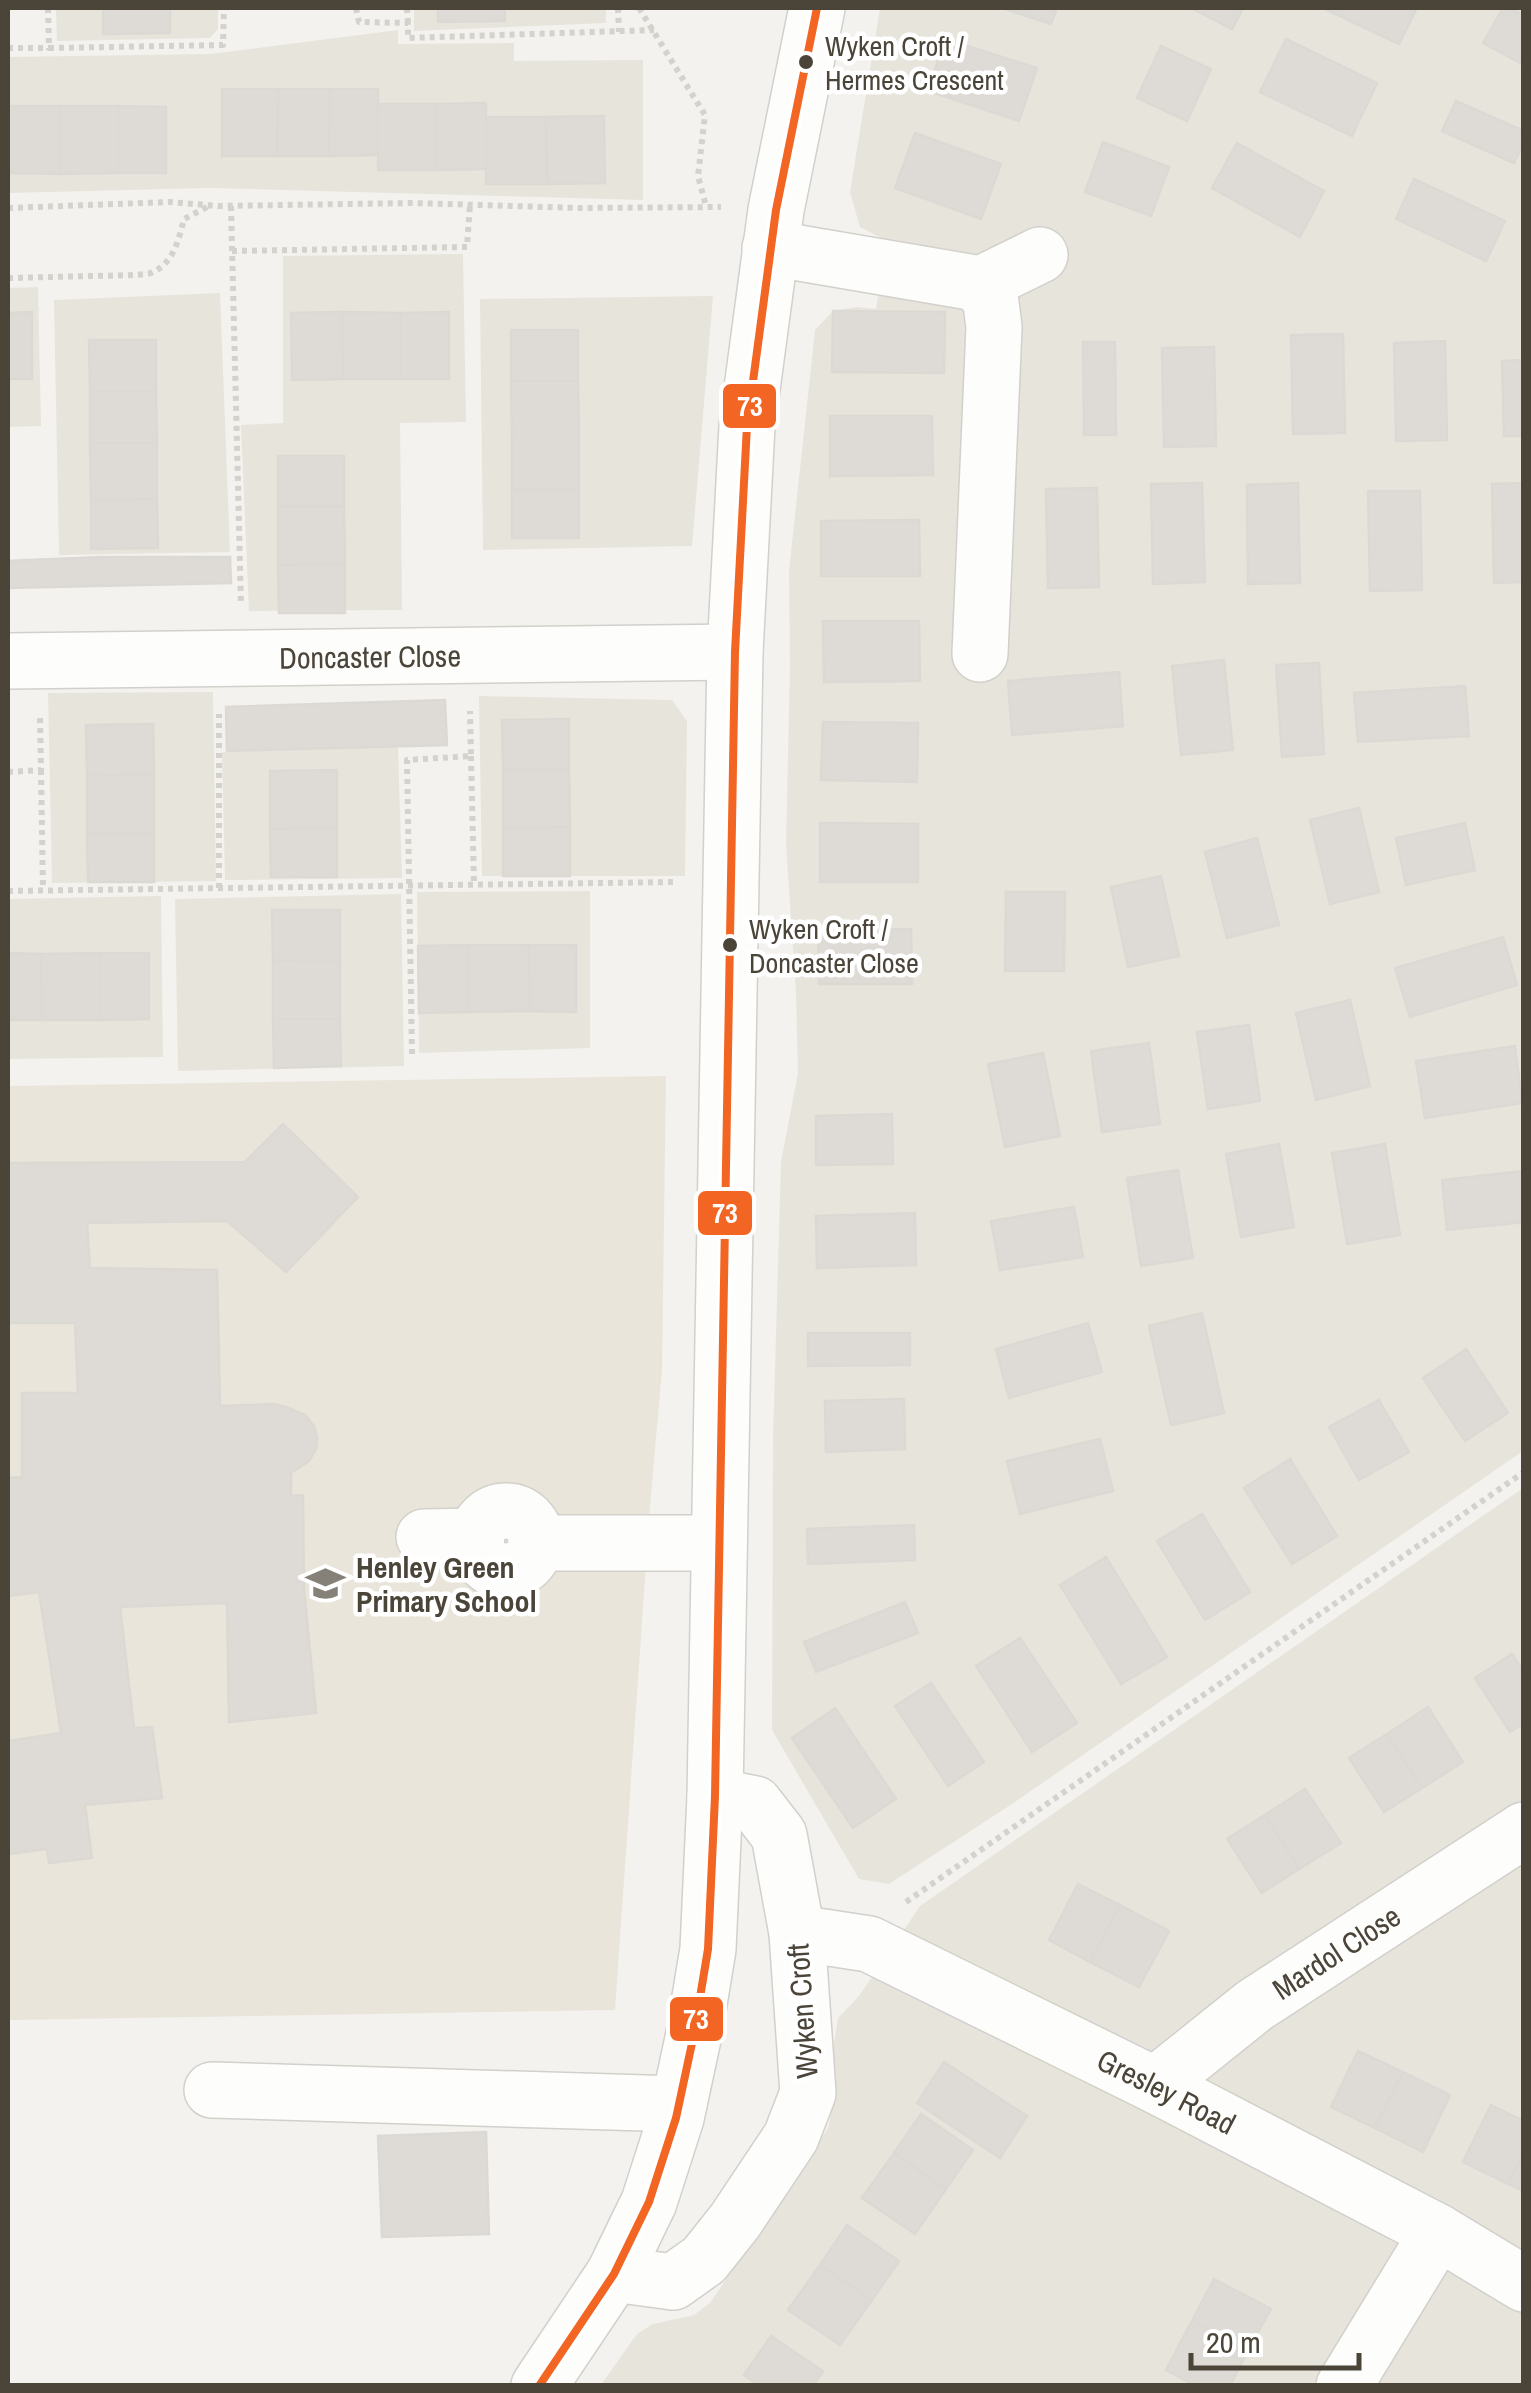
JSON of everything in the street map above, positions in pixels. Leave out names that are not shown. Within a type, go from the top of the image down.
[{"type":"street","points":[[545,2383],[614,2274],[649,2202],[679,2104],[708,1949],[715,1796],[735,652],[746,426],[773,229],[817,8]]},
{"type":"street","points":[[773,229],[981,284],[1040,255]]},
{"type":"street","points":[[980,654],[994,327],[991,302],[981,284]]},
{"type":"street","name":"Doncaster Close","points":[[24,661],[735,652]]},
{"type":"street","points":[[450,1536],[504,1511],[523,1516],[530,1523],[536,1532],[536,1543],[719,1543]]},
{"type":"street","name":"Wyken Croft","points":[[614,2274],[674,2282],[704,2260],[791,2137],[808,2094],[797,1933],[778,1835],[754,1804],[715,1796]]},
{"type":"street","name":"Mardol Close","points":[[1155,2085],[1256,2006],[1524,1830]]},
{"type":"street","name":"Gresley Road","points":[[797,1933],[868,1944],[1155,2085],[1438,2232],[1524,2284]]},
{"type":"street","points":[[212,2090],[679,2104]]},
{"type":"street","points":[[1344,2386],[1438,2232]]},
{"type":"path","points":[[48,8],[49,48]]},
{"type":"path","points":[[8,48],[223,44],[224,8]]},
{"type":"path","points":[[356,8],[359,22],[408,23]]},
{"type":"path","points":[[407,8],[408,38],[654,30]]},
{"type":"path","points":[[618,8],[618,32]]},
{"type":"path","points":[[639,8],[705,115],[698,176],[706,206]]},
{"type":"path","points":[[8,208],[170,202],[210,206],[706,206],[773,229]]},
{"type":"path","points":[[232,250],[467,247],[470,204]]},
{"type":"path","points":[[8,278],[154,272],[170,259],[178,245],[184,219],[210,206]]},
{"type":"path","points":[[219,888],[220,706],[242,619],[231,206]]},
{"type":"path","points":[[467,655],[474,885]]},
{"type":"path","points":[[24,661],[41,770],[43,890]]},
{"type":"path","points":[[412,1054],[407,760],[471,756]]},
{"type":"path","points":[[8,772],[41,770]]},
{"type":"path","points":[[8,891],[731,881]]},
{"type":"path","points":[[868,1944],[902,1905],[1524,1472]]},
{"type":"shaded area","points":[[56,8],[218,8],[218,29],[210,38],[57,41]]},
{"type":"shaded area","points":[[414,8],[606,8],[606,23],[414,31]]},
{"type":"shaded area","points":[[880,8],[1523,8],[1523,1451],[1012,1804],[889,1884],[859,1879],[772,1730],[773,1439],[781,1162],[798,1073],[786,845],[789,571],[815,330],[833,311],[876,309],[887,241],[860,227],[850,192]]},
{"type":"shaded area","points":[[398,30],[398,44],[514,43],[514,61],[643,60],[643,200],[210,188],[8,193],[8,57],[210,54]]},
{"type":"shaded area","points":[[463,254],[466,422],[400,423],[402,610],[249,611],[241,425],[283,423],[283,256]]},
{"type":"shaded area","points":[[38,287],[41,426],[8,427],[8,288]]},
{"type":"shaded area","points":[[220,293],[230,552],[59,555],[54,300]]},
{"type":"shaded area","points":[[713,296],[692,546],[483,550],[480,299]]},
{"type":"shaded area","points":[[213,692],[216,881],[52,883],[48,693]]},
{"type":"shaded area","points":[[479,696],[672,700],[687,721],[685,876],[482,876]]},
{"type":"shaded area","points":[[398,747],[402,878],[225,880],[222,752]]},
{"type":"shaded area","points":[[590,891],[590,1048],[419,1053],[417,892]]},
{"type":"shaded area","points":[[401,894],[404,1066],[178,1071],[175,899]]},
{"type":"shaded area","points":[[161,896],[163,1057],[8,1059],[8,899]]},
{"type":"shaded area","name":"Henley Green Primary School","points":[[666,1076],[662,1370],[615,2010],[8,2020],[8,1086]]},
{"type":"shaded area","points":[[1523,1488],[1523,2385],[600,2386],[637,2334],[653,2324],[694,2315],[710,2303],[828,2128],[838,2018],[859,1996],[920,1906]]},
{"type":"building","points":[[103,8],[170,8],[170,33],[103,34]]},
{"type":"building","points":[[438,8],[505,8],[505,21],[438,22]]},
{"type":"building","points":[[1002,8],[1057,8],[1051,24]]},
{"type":"building","points":[[1191,8],[1243,8],[1232,29]]},
{"type":"building","points":[[1323,8],[1411,8],[1416,10],[1399,44]]},
{"type":"building","points":[[1503,8],[1524,15],[1524,65],[1483,43]]},
{"type":"building","points":[[945,39],[1037,68],[1019,121],[928,91]]},
{"type":"building","points":[[1286,39],[1377,83],[1352,136],[1260,92]]},
{"type":"building","points":[[1161,46],[1211,69],[1187,121],[1137,98]]},
{"type":"building","points":[[222,89],[278,89],[277,156],[222,156]]},
{"type":"building","points":[[278,89],[330,89],[329,156],[277,156]]},
{"type":"building","points":[[330,89],[378,89],[378,155],[329,156]]},
{"type":"building","points":[[1456,101],[1524,131],[1524,142],[1514,163],[1442,131]]},
{"type":"building","points":[[486,103],[486,169],[436,170],[435,104]]},
{"type":"building","points":[[378,104],[435,104],[436,170],[378,170]]},
{"type":"building","points":[[8,106],[60,106],[59,174],[8,173]]},
{"type":"building","points":[[60,106],[118,106],[118,173],[59,174]]},
{"type":"building","points":[[118,106],[166,107],[166,173],[118,173]]},
{"type":"building","points":[[604,116],[605,183],[547,184],[546,117]]},
{"type":"building","points":[[486,117],[546,117],[547,184],[486,184]]},
{"type":"building","points":[[915,133],[1001,164],[981,219],[895,188]]},
{"type":"building","points":[[1103,142],[1169,167],[1151,216],[1085,192]]},
{"type":"building","points":[[1237,143],[1324,191],[1300,237],[1212,188]]},
{"type":"building","points":[[1414,179],[1505,221],[1486,261],[1396,219]]},
{"type":"building","points":[[833,311],[945,312],[944,373],[832,372]]},
{"type":"building","points":[[32,312],[32,379],[8,379],[8,313]]},
{"type":"building","points":[[342,312],[401,313],[401,379],[343,379]]},
{"type":"building","points":[[342,312],[343,379],[292,380],[291,313]]},
{"type":"building","points":[[449,312],[449,379],[401,379],[401,313]]},
{"type":"building","points":[[511,330],[578,330],[578,381],[511,381]]},
{"type":"building","points":[[1343,334],[1345,433],[1293,434],[1291,335]]},
{"type":"building","points":[[89,340],[156,340],[156,391],[90,391]]},
{"type":"building","points":[[1445,341],[1447,440],[1396,441],[1394,343]]},
{"type":"building","points":[[1083,342],[1115,342],[1116,435],[1084,435]]},
{"type":"building","points":[[1214,347],[1216,446],[1164,447],[1162,348]]},
{"type":"building","points":[[1524,360],[1524,436],[1504,436],[1502,361]]},
{"type":"building","points":[[511,381],[578,381],[579,432],[512,432]]},
{"type":"building","points":[[90,391],[156,391],[157,443],[90,443]]},
{"type":"building","points":[[830,416],[932,416],[933,475],[830,476]]},
{"type":"building","points":[[512,432],[579,432],[579,489],[512,490]]},
{"type":"building","points":[[90,443],[157,443],[157,499],[91,500]]},
{"type":"building","points":[[278,456],[344,456],[344,506],[278,507]]},
{"type":"building","points":[[1202,483],[1205,582],[1153,584],[1151,484]]},
{"type":"building","points":[[1298,483],[1300,583],[1248,584],[1247,485]]},
{"type":"building","points":[[1524,483],[1524,582],[1494,583],[1492,484]]},
{"type":"building","points":[[1097,488],[1099,587],[1048,588],[1046,489]]},
{"type":"building","points":[[579,489],[579,538],[512,538],[512,490]]},
{"type":"building","points":[[1368,491],[1420,491],[1422,590],[1370,591]]},
{"type":"building","points":[[157,499],[158,548],[91,549],[91,500]]},
{"type":"building","points":[[344,506],[345,564],[278,565],[278,507]]},
{"type":"building","points":[[919,520],[920,576],[821,576],[821,521]]},
{"type":"building","points":[[230,557],[231,583],[8,588],[8,561]]},
{"type":"building","points":[[345,564],[345,613],[279,613],[278,565]]},
{"type":"building","points":[[823,621],[919,621],[920,681],[824,682]]},
{"type":"building","points":[[1224,660],[1233,750],[1181,755],[1172,666]]},
{"type":"building","points":[[1319,663],[1324,754],[1282,757],[1276,665]]},
{"type":"building","points":[[1119,672],[1123,726],[1012,735],[1008,681]]},
{"type":"building","points":[[1465,686],[1469,736],[1358,742],[1354,693]]},
{"type":"building","points":[[445,700],[447,745],[227,751],[226,707]]},
{"type":"building","points":[[569,719],[569,769],[503,770],[502,720]]},
{"type":"building","points":[[823,722],[918,723],[917,782],[821,780]]},
{"type":"building","points":[[153,724],[154,774],[87,776],[86,725]]},
{"type":"building","points":[[569,769],[570,827],[503,828],[503,770]]},
{"type":"building","points":[[337,770],[337,828],[270,829],[270,771]]},
{"type":"building","points":[[154,774],[154,833],[87,834],[87,776]]},
{"type":"building","points":[[1359,808],[1379,892],[1330,904],[1310,820]]},
{"type":"building","points":[[820,823],[918,824],[918,882],[820,882]]},
{"type":"building","points":[[1465,823],[1475,870],[1406,885],[1396,838]]},
{"type":"building","points":[[570,827],[570,876],[503,876],[503,828]]},
{"type":"building","points":[[337,828],[337,877],[271,877],[270,829]]},
{"type":"building","points":[[154,833],[154,882],[88,882],[87,834]]},
{"type":"building","points":[[1257,838],[1279,925],[1227,938],[1205,852]]},
{"type":"building","points":[[1161,876],[1179,956],[1128,967],[1111,887]]},
{"type":"building","points":[[1006,892],[1065,892],[1064,971],[1005,971]]},
{"type":"building","points":[[272,910],[340,910],[340,960],[273,961]]},
{"type":"building","points":[[911,929],[912,984],[819,984],[818,931]]},
{"type":"building","points":[[1503,937],[1517,985],[1410,1017],[1395,968]]},
{"type":"building","points":[[467,945],[468,1012],[419,1013],[418,946]]},
{"type":"building","points":[[467,945],[529,945],[530,1011],[468,1012]]},
{"type":"building","points":[[529,945],[576,945],[576,1012],[530,1011]]},
{"type":"building","points":[[8,953],[41,954],[42,1020],[8,1020]]},
{"type":"building","points":[[100,953],[100,1020],[42,1020],[41,954]]},
{"type":"building","points":[[100,953],[149,953],[149,1019],[100,1020]]},
{"type":"building","points":[[340,960],[340,1019],[273,1019],[273,961]]},
{"type":"building","points":[[1350,1000],[1370,1086],[1316,1100],[1296,1013]]},
{"type":"building","points":[[273,1019],[340,1019],[341,1066],[274,1068]]},
{"type":"building","points":[[1249,1025],[1260,1101],[1208,1109],[1197,1032]]},
{"type":"building","points":[[1149,1043],[1160,1124],[1102,1132],[1091,1051]]},
{"type":"building","points":[[1515,1046],[1522,1103],[1425,1118],[1416,1061]]},
{"type":"building","points":[[1043,1053],[1060,1136],[1005,1147],[988,1064]]},
{"type":"building","points":[[892,1114],[893,1164],[816,1165],[816,1116]]},
{"type":"building","points":[[283,1124],[358,1197],[286,1272],[227,1221],[87,1223],[90,1268],[217,1270],[220,1406],[274,1404],[305,1415],[314,1426],[316,1449],[309,1461],[291,1473],[291,1496],[303,1495],[304,1588],[316,1713],[229,1722],[227,1603],[120,1607],[134,1728],[152,1727],[162,1798],[85,1805],[92,1858],[49,1863],[47,1849],[8,1854],[8,1741],[61,1733],[39,1592],[8,1596],[8,1478],[22,1477],[22,1393],[78,1393],[75,1323],[8,1323],[8,1163],[245,1162]]},
{"type":"building","points":[[1279,1144],[1294,1227],[1241,1237],[1226,1154]]},
{"type":"building","points":[[1385,1144],[1400,1235],[1347,1244],[1332,1153]]},
{"type":"building","points":[[1178,1170],[1193,1258],[1141,1266],[1127,1178]]},
{"type":"building","points":[[1524,1171],[1524,1222],[1447,1230],[1442,1180]]},
{"type":"building","points":[[1074,1207],[1083,1257],[1000,1270],[991,1221]]},
{"type":"building","points":[[915,1213],[916,1265],[817,1268],[816,1216]]},
{"type":"building","points":[[1202,1313],[1224,1413],[1171,1425],[1149,1326]]},
{"type":"building","points":[[1088,1323],[1102,1372],[1009,1398],[996,1349]]},
{"type":"building","points":[[808,1333],[910,1333],[910,1365],[808,1366]]},
{"type":"building","points":[[1466,1349],[1508,1413],[1465,1441],[1423,1378]]},
{"type":"building","points":[[904,1399],[905,1449],[826,1452],[825,1401]]},
{"type":"building","points":[[1379,1400],[1409,1452],[1359,1480],[1329,1427]]},
{"type":"building","points":[[1100,1439],[1113,1491],[1020,1514],[1007,1461]]},
{"type":"building","points":[[1290,1459],[1337,1536],[1292,1564],[1244,1488]]},
{"type":"building","points":[[1202,1514],[1250,1592],[1205,1620],[1157,1541]]},
{"type":"building","points":[[914,1525],[915,1560],[808,1564],[807,1529]]},
{"type":"building","points":[[1106,1557],[1167,1657],[1121,1684],[1060,1585]]},
{"type":"building","points":[[905,1602],[918,1633],[816,1672],[804,1642]]},
{"type":"building","points":[[1020,1638],[1077,1723],[1032,1752],[976,1666]]},
{"type":"building","points":[[1512,1654],[1524,1672],[1524,1723],[1510,1732],[1475,1678]]},
{"type":"building","points":[[931,1683],[984,1762],[948,1786],[895,1706]]},
{"type":"building","points":[[1428,1707],[1463,1762],[1422,1788],[1387,1734]]},
{"type":"building","points":[[835,1708],[896,1799],[853,1828],[792,1738]]},
{"type":"building","points":[[1387,1734],[1422,1788],[1384,1812],[1349,1758]]},
{"type":"building","points":[[1305,1789],[1341,1843],[1299,1869],[1265,1815]]},
{"type":"building","points":[[1265,1815],[1299,1869],[1262,1893],[1227,1839]]},
{"type":"building","points":[[1078,1884],[1120,1905],[1090,1962],[1049,1940]]},
{"type":"building","points":[[1120,1905],[1169,1931],[1139,1987],[1090,1962]]},
{"type":"building","points":[[1358,2051],[1403,2072],[1375,2128],[1331,2107]]},
{"type":"building","points":[[944,2062],[1027,2116],[1000,2158],[917,2103]]},
{"type":"building","points":[[1403,2072],[1450,2095],[1423,2152],[1375,2128]]},
{"type":"building","points":[[1491,2105],[1524,2121],[1524,2152],[1508,2184],[1463,2162]]},
{"type":"building","points":[[921,2114],[973,2150],[946,2189],[894,2153]]},
{"type":"building","points":[[486,2132],[489,2234],[382,2237],[378,2136]]},
{"type":"building","points":[[1524,2152],[1524,2191],[1508,2184]]},
{"type":"building","points":[[894,2153],[946,2189],[915,2234],[862,2198]]},
{"type":"building","points":[[847,2225],[899,2261],[872,2300],[820,2265]]},
{"type":"building","points":[[820,2265],[872,2300],[840,2345],[788,2310]]},
{"type":"building","points":[[1214,2279],[1271,2309],[1248,2350],[1192,2321]]},
{"type":"building","points":[[1192,2321],[1248,2350],[1230,2386],[1196,2386],[1166,2370]]},
{"type":"building","points":[[771,2336],[823,2371],[813,2386],[759,2386],[744,2375]]},
{"type":"transit line","name":"73","points":[[539,2386],[614,2274],[649,2202],[676,2118],[708,1949],[715,1796],[735,652],[747,426],[776,210],[817,8]]},
{"type":"place","name":"Wyken Croft / Hermes Crescent","points":[[806,62]]},
{"type":"place","name":"Wyken Croft / Doncaster Close","points":[[730,945]]},
{"type":"place","name":"Henley Green Primary School","points":[[326,1584]]}]
